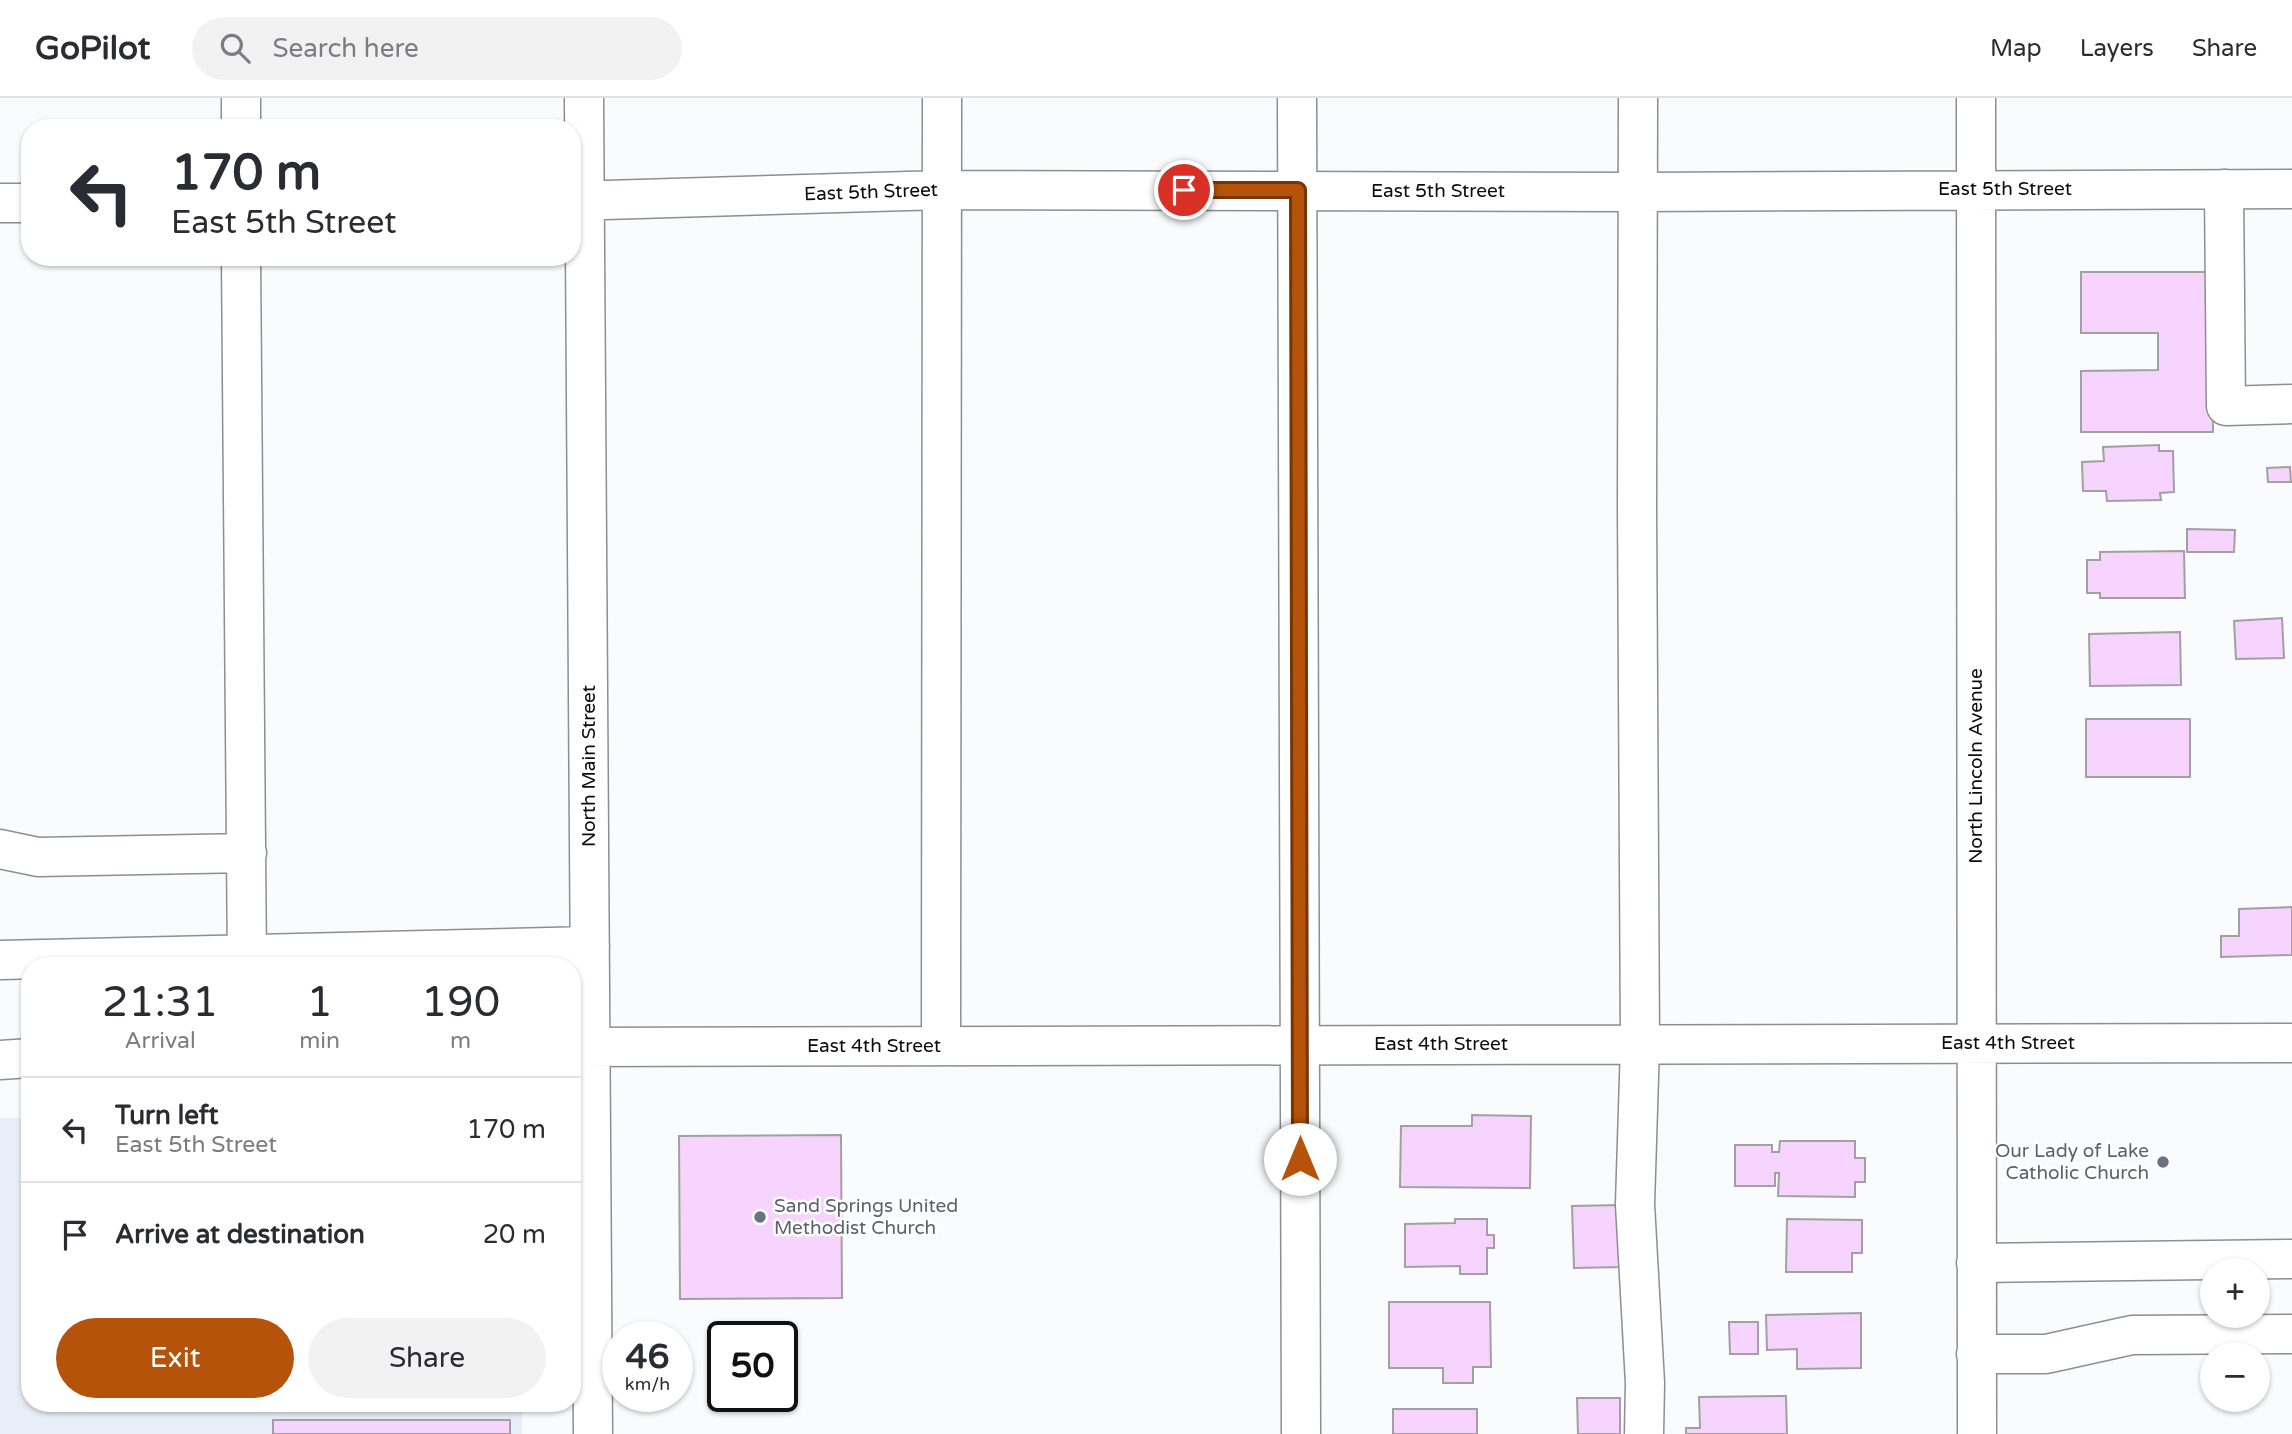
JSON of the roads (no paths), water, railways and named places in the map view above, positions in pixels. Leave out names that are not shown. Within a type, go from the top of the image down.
[{"type":"street","points":[[241,98],[241,119]]},
{"type":"street","name":"North Main Street","points":[[581,160],[584,98]]},
{"type":"street","points":[[941,1046],[942,98]]},
{"type":"street","points":[[1297,98],[1301,1434]]},
{"type":"street","points":[[1638,98],[1640,1045],[1635,1204],[1645,1383],[1644,1434]]},
{"type":"street","name":"North Lincoln Avenue","points":[[1976,98],[1977,1434]]},
{"type":"street","points":[[2224,189],[2226,406],[2292,404]]},
{"type":"street","name":"East 5th Street","points":[[581,201],[942,190],[1638,192],[2292,189]]},
{"type":"street","points":[[0,203],[21,203]]},
{"type":"street","points":[[241,266],[247,957]]},
{"type":"street","name":"North Main Street","points":[[580,266],[590,946],[582,1047],[593,1434]]},
{"type":"street","points":[[0,849],[38,857],[247,853]]},
{"type":"street","points":[[320,957],[590,946]]},
{"type":"street","points":[[0,960],[21,960]]},
{"type":"street","name":"East 4th Street","points":[[582,1047],[2292,1043]]},
{"type":"street","points":[[0,1060],[21,1059]]},
{"type":"street","points":[[1976,1263],[2292,1259]]},
{"type":"street","points":[[1976,1354],[2046,1354],[2132,1335],[2292,1334]]},
{"type":"place","name":"Our Lady of Lake Catholic Church","points":[[2163,1162]]},
{"type":"place","name":"Sand Springs United Methodist Church","points":[[760,1217]]}]
